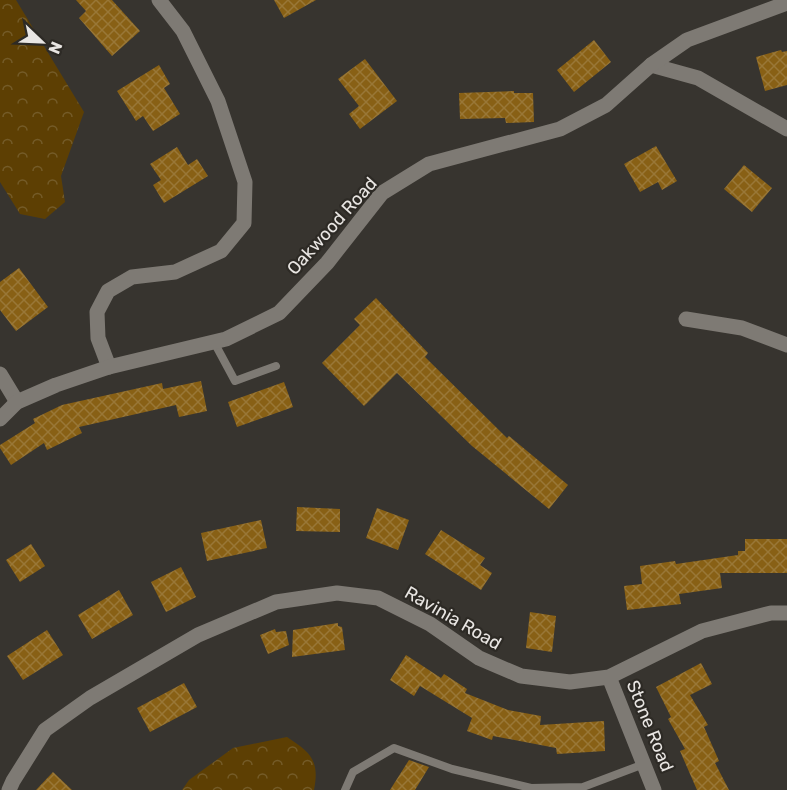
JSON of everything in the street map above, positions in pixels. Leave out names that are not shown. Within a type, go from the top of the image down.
[{"type":"street","points":[[109,367],[98,338],[98,312],[108,291],[132,277],[175,272],[221,250],[244,223],[245,182],[219,101],[183,31],[159,0]]},
{"type":"street","name":"Oakwood Road","points":[[0,419],[17,402],[56,385],[109,367],[226,339],[279,313],[327,263],[382,193],[429,164],[560,129],[606,105],[651,65],[687,40],[787,3]]},
{"type":"street","points":[[651,65],[698,78],[787,129]]},
{"type":"street","points":[[686,319],[742,328],[787,345]]},
{"type":"street","points":[[0,374],[17,402]]},
{"type":"street","name":"Ravinia Road","points":[[9,790],[45,730],[90,698],[198,634],[276,602],[337,593],[378,598],[430,624],[479,658],[521,676],[570,682],[609,677],[702,631],[771,612],[787,613]]},
{"type":"street","name":"Stone Road","points":[[609,677],[654,790]]},
{"type":"lane","points":[[214,342],[235,381],[276,366]]},
{"type":"lane","points":[[345,790],[353,772],[394,748],[452,769],[531,788],[583,787],[644,764]]},
{"type":"green space","points":[[0,0],[16,0],[84,112],[61,176],[65,202],[45,219],[20,214],[0,182]]},
{"type":"green space","points":[[287,737],[302,747],[311,758],[316,771],[314,790],[182,790],[189,780],[233,748]]},
{"type":"building","points":[[76,0],[112,0],[140,31],[112,56],[79,18],[86,11]]},
{"type":"building","points":[[274,0],[316,0],[284,18]]},
{"type":"building","points":[[594,40],[611,62],[574,92],[557,70]]},
{"type":"building","points":[[781,50],[782,52],[787,51],[787,85],[765,91],[756,57]]},
{"type":"building","points":[[365,59],[397,101],[360,129],[349,114],[359,106],[338,79]]},
{"type":"building","points":[[159,65],[170,84],[164,88],[180,114],[153,131],[143,116],[136,121],[117,91]]},
{"type":"building","points":[[514,91],[514,93],[533,93],[534,122],[506,123],[505,118],[460,119],[459,93]]},
{"type":"building","points":[[656,146],[677,181],[662,190],[658,182],[640,192],[624,164]]},
{"type":"building","points":[[177,147],[188,165],[197,159],[208,176],[164,203],[153,185],[161,180],[150,164]]},
{"type":"building","points":[[744,165],[772,188],[752,212],[724,189]]},
{"type":"building","points":[[19,268],[48,307],[16,331],[0,310],[0,282]]},
{"type":"building","points":[[376,298],[428,353],[425,357],[507,438],[509,436],[568,485],[549,509],[472,446],[397,373],[364,406],[322,363],[360,325],[354,319]]},
{"type":"building","points":[[201,381],[207,411],[179,417],[176,405],[79,427],[82,433],[47,450],[44,443],[11,465],[0,448],[0,445],[35,423],[33,419],[62,405],[162,383],[163,389]]},
{"type":"building","points":[[284,382],[293,407],[237,427],[228,402]]},
{"type":"building","points":[[297,507],[340,509],[340,532],[296,531]]},
{"type":"building","points":[[377,508],[409,520],[398,550],[366,538]]},
{"type":"building","points":[[261,520],[267,548],[207,561],[201,533]]},
{"type":"building","points":[[441,530],[485,558],[480,565],[492,573],[481,590],[425,554]]},
{"type":"building","points":[[745,539],[787,539],[787,573],[720,573],[722,588],[679,594],[681,604],[627,610],[624,586],[642,584],[640,566],[675,561],[676,564],[738,555],[738,551],[745,551]]},
{"type":"building","points":[[31,544],[45,566],[20,582],[6,560]]},
{"type":"building","points":[[181,567],[196,597],[166,612],[151,582]]},
{"type":"building","points":[[119,590],[133,615],[92,639],[78,615]]},
{"type":"building","points":[[530,612],[556,616],[552,652],[526,648]]},
{"type":"building","points":[[338,623],[338,626],[342,627],[345,650],[292,657],[293,630]]},
{"type":"building","points":[[275,629],[276,632],[286,631],[289,645],[268,654],[260,635]]},
{"type":"building","points":[[47,630],[63,655],[23,680],[7,656]]},
{"type":"building","points":[[406,655],[441,678],[444,674],[467,689],[465,693],[508,710],[541,716],[540,725],[604,721],[605,751],[557,754],[556,748],[493,736],[492,740],[467,731],[472,718],[420,686],[414,696],[390,680]]},
{"type":"building","points":[[701,663],[712,684],[690,695],[708,725],[704,727],[719,761],[715,763],[729,790],[697,790],[680,751],[685,749],[668,719],[671,717],[656,687]]},
{"type":"building","points":[[184,683],[197,707],[150,732],[137,708]]},
{"type":"building","points":[[409,760],[429,767],[415,790],[390,790]]},
{"type":"building","points":[[53,772],[72,790],[36,790]]}]
